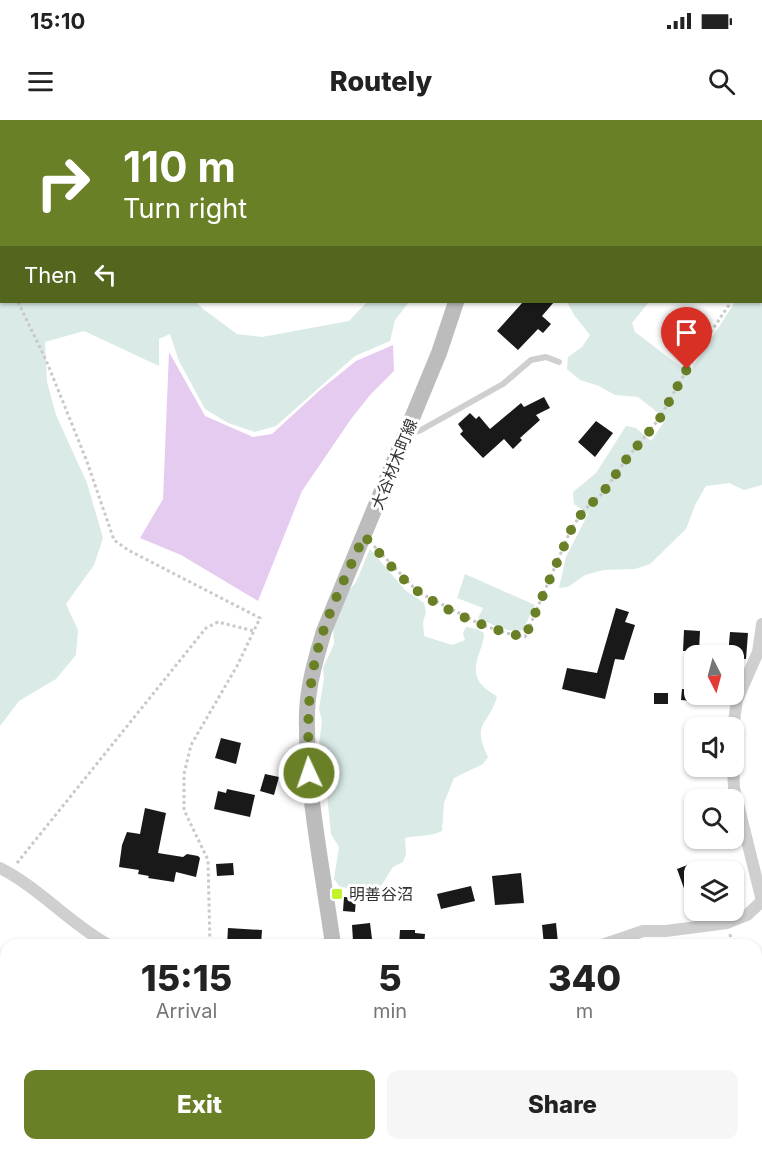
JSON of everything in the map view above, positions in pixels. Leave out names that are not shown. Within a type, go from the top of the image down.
[{"type":"main road","name":"大谷材木町線","points":[[332,939],[309,773],[308,711],[313,669],[324,632],[439,353],[456,303]]},
{"type":"street","points":[[735,717],[737,700],[758,652],[762,624]]},
{"type":"street","points":[[618,939],[643,930],[677,930],[728,923],[747,915],[762,901],[734,788],[734,777]]},
{"type":"street","points":[[5,871],[46,899],[97,939]]},
{"type":"lane","points":[[405,436],[421,430],[502,384],[531,360],[546,357],[559,363]]},
{"type":"path","points":[[18,303],[46,360],[86,459],[114,540],[128,550],[260,618],[237,666],[191,746],[184,774],[184,810],[208,860],[210,939]]},
{"type":"path","points":[[364,536],[418,592],[482,625],[525,637],[571,530],[584,510],[602,494],[628,457],[659,420],[694,357],[730,303]]},
{"type":"path","points":[[5,871],[206,628],[218,622],[254,631]]},
{"type":"shaded area","points":[[0,303],[197,303],[237,334],[262,337],[349,321],[366,303],[408,303],[395,320],[390,341],[355,356],[276,426],[255,432],[228,423],[205,409],[179,361],[170,334],[159,339],[159,366],[84,331],[45,342],[47,382],[56,415],[87,483],[103,538],[94,565],[66,604],[78,630],[76,655],[56,679],[19,701],[0,726]]},
{"type":"shaded area","points":[[568,303],[648,303],[632,323],[635,332],[689,373],[734,303],[762,303],[762,485],[744,490],[729,483],[706,486],[696,503],[686,529],[650,564],[635,569],[604,570],[585,575],[568,587],[559,588],[566,557],[588,514],[574,504],[573,492],[596,473],[626,426],[636,428],[651,441],[666,419],[638,397],[615,395],[599,386],[580,380],[567,369],[568,357],[582,347],[590,335]]},
{"type":"shaded area","points":[[393,345],[394,371],[370,395],[351,419],[302,491],[258,601],[181,555],[140,538],[163,499],[169,352],[205,416],[253,437],[272,434],[356,361]]},
{"type":"shaded area","points":[[370,549],[405,590],[424,603],[426,612],[423,622],[424,636],[452,645],[465,640],[463,633],[466,627],[484,633],[476,672],[482,685],[497,697],[481,731],[483,746],[488,757],[483,764],[454,778],[444,803],[442,831],[405,838],[406,854],[403,862],[393,867],[381,886],[371,891],[340,887],[334,879],[339,847],[331,834],[323,755],[319,746],[322,720],[319,709],[324,678],[323,668],[334,644],[333,628],[347,593],[356,582]]},
{"type":"shaded area","points":[[465,574],[535,605],[523,630],[506,630],[478,618],[483,608],[457,598]]},
{"type":"building","points":[[522,303],[553,303],[542,316],[551,324],[543,333],[538,329],[518,350],[497,331]]},
{"type":"building","points":[[544,397],[550,408],[536,415],[540,420],[520,438],[522,440],[513,449],[504,439],[483,458],[460,434],[463,431],[458,424],[470,413],[476,419],[479,416],[490,429],[521,403],[524,407]]},
{"type":"building","points":[[596,421],[613,433],[595,457],[578,442]]},
{"type":"building","points":[[616,608],[629,612],[625,622],[635,625],[624,660],[615,659],[605,699],[562,689],[567,668],[597,673]]},
{"type":"building","points":[[684,630],[700,631],[699,645],[684,645],[683,651]]},
{"type":"building","points":[[730,632],[748,633],[746,659],[744,659],[744,645],[729,645]]},
{"type":"building","points":[[682,689],[684,689],[684,700],[681,700]]},
{"type":"building","points":[[654,693],[668,693],[668,704],[654,704]]},
{"type":"building","points":[[221,738],[241,743],[236,764],[215,758]]},
{"type":"building","points":[[265,774],[279,777],[274,795],[260,791]]},
{"type":"building","points":[[227,789],[255,795],[250,817],[214,809],[218,791],[226,793]]},
{"type":"building","points":[[145,808],[166,813],[158,853],[183,857],[187,854],[198,856],[200,858],[196,877],[176,872],[174,882],[148,878],[149,876],[138,874],[139,870],[119,867],[122,845],[127,832],[140,834]]},
{"type":"building","points":[[233,863],[234,875],[217,876],[216,864]]},
{"type":"building","points":[[684,866],[684,888],[677,869]]},
{"type":"building","points":[[521,873],[524,903],[495,905],[492,876]]},
{"type":"building","points":[[471,886],[475,901],[441,909],[437,894]]},
{"type":"building","points":[[344,897],[356,898],[355,912],[343,911]]},
{"type":"building","points":[[370,923],[372,939],[353,939],[352,925]]},
{"type":"building","points":[[556,923],[558,939],[543,939],[542,925]]},
{"type":"building","points":[[228,928],[262,930],[261,939],[227,939]]},
{"type":"building","points":[[400,930],[415,930],[415,933],[425,934],[425,939],[399,939]]},
{"type":"place","name":"明善谷沼","points":[[337,894]]},
{"type":"route","points":[[309,773],[308,711],[313,669],[340,590],[364,536],[418,592],[482,625],[525,637],[571,530],[584,510],[602,494],[628,457],[659,420],[687,369]]}]
